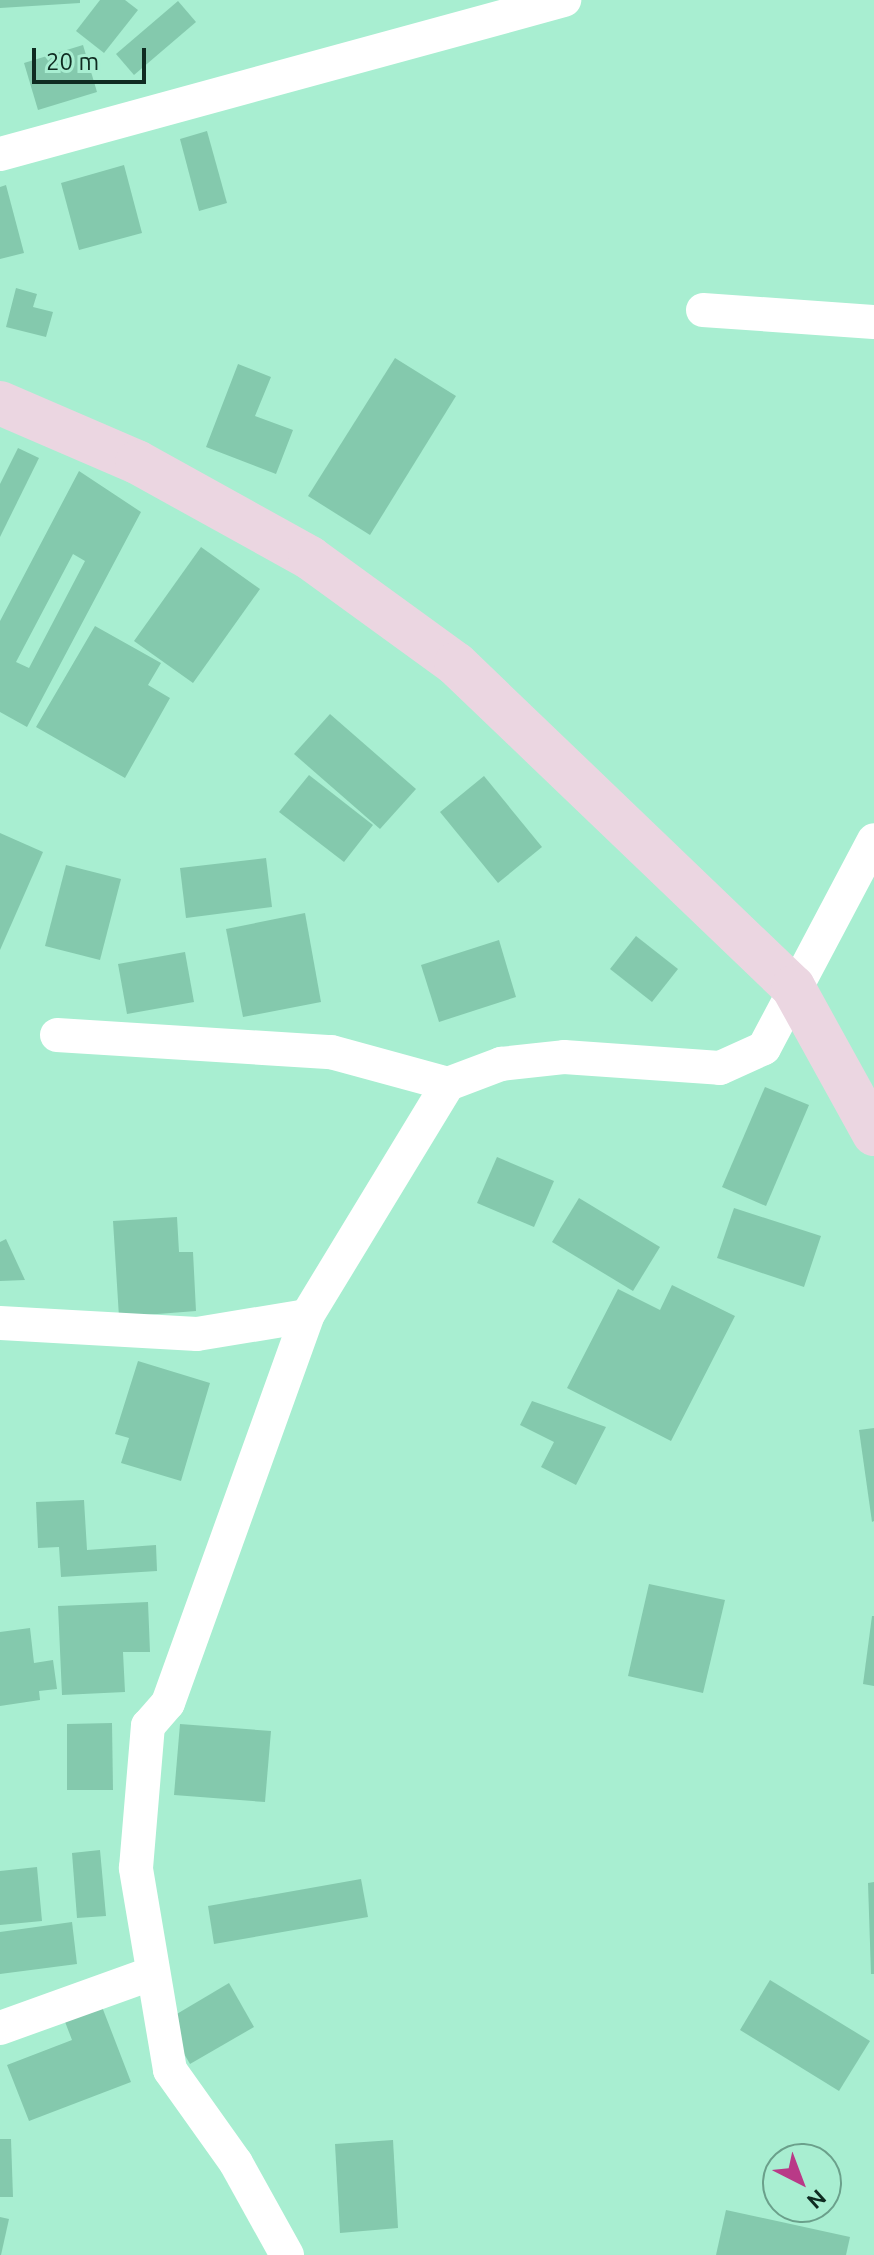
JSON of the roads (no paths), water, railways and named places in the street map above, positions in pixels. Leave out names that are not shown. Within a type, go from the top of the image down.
[{"type":"street","points":[[0,154],[564,0]]},
{"type":"street","points":[[703,310],[874,322]]},
{"type":"street","points":[[0,403],[137,462],[310,558],[444,655],[793,987],[874,1134]]},
{"type":"street","points":[[57,1035],[331,1052],[448,1084],[501,1064],[564,1057],[720,1068],[746,1062],[764,1048],[793,987],[874,840]]},
{"type":"street","points":[[287,2255],[236,2163],[170,2070],[150,1974],[136,1868],[148,1726],[168,1703],[307,1316],[448,1084]]},
{"type":"street","points":[[0,1323],[197,1334],[307,1316]]},
{"type":"street","points":[[0,2028],[150,1974]]}]
